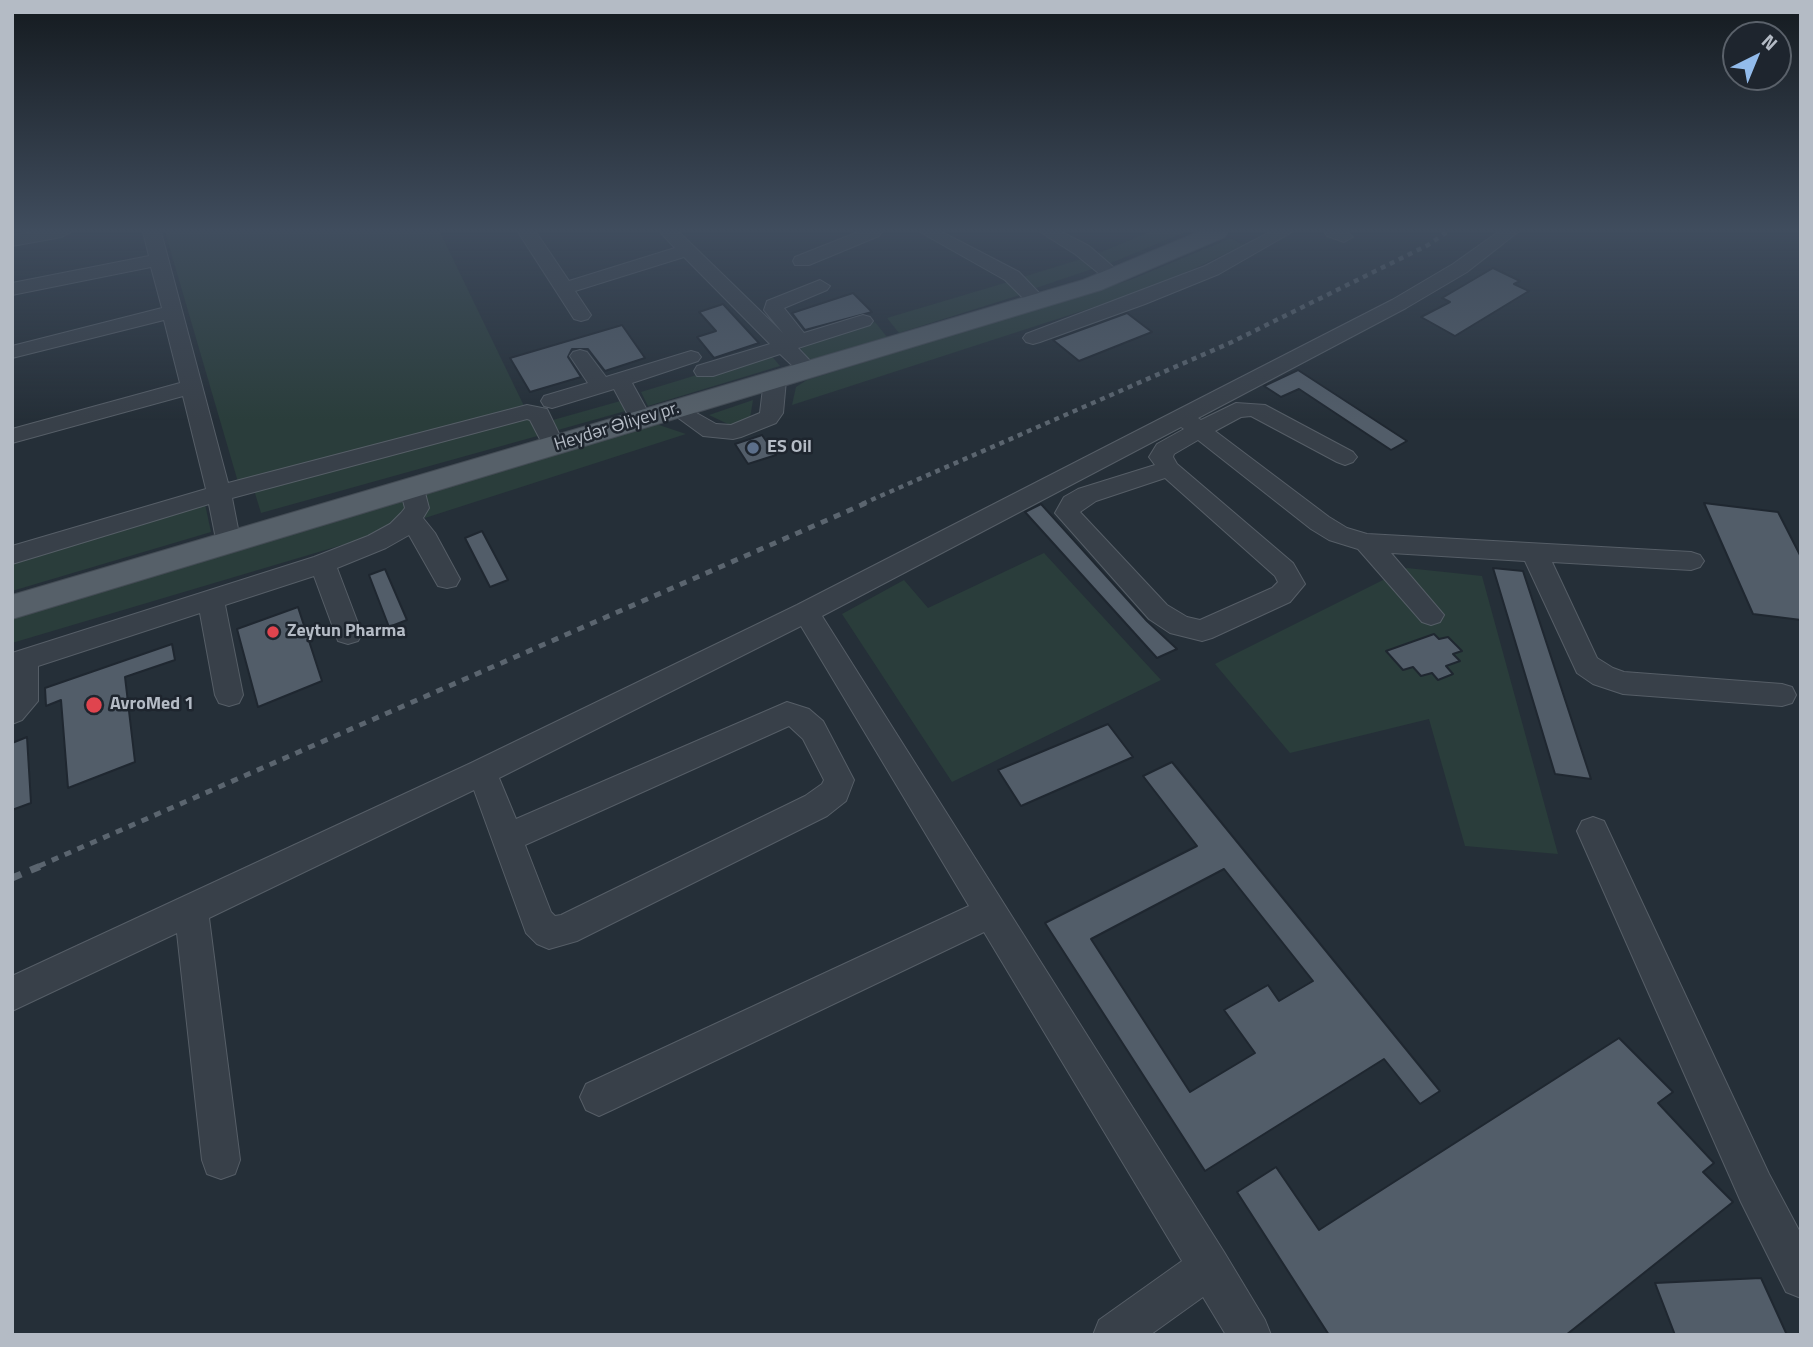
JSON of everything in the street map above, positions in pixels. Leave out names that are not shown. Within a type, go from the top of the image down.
[{"type":"main road","name":"Heydər Əliyev pr.","points":[[12,597],[637,412],[795,349],[1035,295]]},
{"type":"main road","name":"Heydər Əliyev pr.","points":[[12,607],[1059,295]]},
{"type":"street","points":[[167,295],[219,493],[227,534]]},
{"type":"street","points":[[567,295],[581,315]]},
{"type":"street","points":[[736,295],[795,349]]},
{"type":"street","points":[[795,349],[774,310],[774,305],[799,295]]},
{"type":"street","points":[[1033,338],[1151,295]]},
{"type":"street","points":[[12,994],[482,772],[1191,423],[1417,295]]},
{"type":"street","points":[[12,352],[171,312]]},
{"type":"street","points":[[552,401],[610,383],[698,364],[795,349],[863,321]]},
{"type":"street","points":[[580,356],[637,412]]},
{"type":"street","points":[[677,409],[711,431],[733,432],[768,418],[772,413],[775,380]]},
{"type":"street","points":[[12,436],[191,387]]},
{"type":"street","points":[[1169,469],[1087,495],[1073,503],[1067,513],[1158,612],[1180,626],[1202,631],[1281,595],[1292,584],[1284,570],[1169,469],[1161,457],[1166,449],[1191,423],[1236,410],[1251,409],[1265,412],[1345,457]]},
{"type":"street","points":[[12,555],[219,493],[527,412],[539,414],[550,438]]},
{"type":"street","points":[[1191,423],[1320,523],[1338,534],[1367,543],[1691,561]]},
{"type":"street","points":[[12,712],[24,701],[18,662],[323,564],[377,542],[399,530],[410,519],[417,508],[411,489]]},
{"type":"street","points":[[410,519],[426,539],[447,579]]},
{"type":"street","points":[[1367,543],[1431,615]]},
{"type":"street","points":[[1534,552],[1587,665],[1603,676],[1623,683],[1782,695]]},
{"type":"street","points":[[323,564],[348,634]]},
{"type":"street","points":[[211,600],[229,695]]},
{"type":"street","points":[[806,612],[1250,1335]]},
{"type":"street","points":[[482,772],[538,922],[550,933],[565,930],[816,806],[835,792],[839,780],[813,730],[799,717],[787,714],[507,838]]},
{"type":"street","points":[[1593,831],[1755,1188],[1801,1277]]},
{"type":"street","points":[[191,909],[221,1160]]},
{"type":"street","points":[[599,1097],[992,912]]},
{"type":"street","points":[[1114,1335],[1209,1267]]},
{"type":"green space","points":[[183,295],[470,295],[524,406],[238,482]]},
{"type":"green space","points":[[965,295],[1020,295],[899,333],[887,318]]},
{"type":"green space","points":[[1082,295],[1132,295],[792,405],[796,387],[807,380]]},
{"type":"green space","points":[[875,322],[887,337],[809,360],[798,345]]},
{"type":"green space","points":[[769,353],[780,366],[648,406],[641,392]]},
{"type":"green space","points":[[624,400],[629,410],[558,430],[553,420]]},
{"type":"green space","points":[[753,400],[750,418],[730,425],[709,415]]},
{"type":"green space","points":[[533,414],[541,435],[261,513],[254,490]]},
{"type":"green space","points":[[656,424],[686,434],[425,518],[425,493]]},
{"type":"green space","points":[[403,500],[407,515],[386,532],[12,643],[12,617]]},
{"type":"green space","points":[[205,504],[211,532],[12,591],[12,561]]},
{"type":"green space","points":[[1044,553],[1161,680],[952,782],[842,614],[904,580],[928,608]]},
{"type":"green space","points":[[1407,568],[1482,576],[1558,854],[1465,846],[1429,719],[1290,753],[1215,664]]},
{"type":"building","points":[[847,295],[855,295],[872,312],[805,330],[792,313]]},
{"type":"building","points":[[1447,295],[1523,295],[1455,336],[1421,317],[1450,302],[1442,298]]},
{"type":"building","points":[[723,304],[759,343],[714,358],[697,337],[716,331],[699,312]]},
{"type":"building","points":[[1127,313],[1152,332],[1079,361],[1053,340]]},
{"type":"building","points":[[622,325],[645,358],[605,371],[588,349],[572,349],[568,357],[581,377],[530,392],[510,358]]},
{"type":"building","points":[[1298,370],[1407,441],[1391,450],[1299,389],[1281,397],[1264,386]]},
{"type":"building","points":[[762,435],[776,455],[748,464],[735,444]]},
{"type":"building","points":[[1704,503],[1778,512],[1801,557],[1801,620],[1753,614]]},
{"type":"building","points":[[1041,504],[1147,621],[1177,649],[1157,658],[1025,512]]},
{"type":"building","points":[[482,531],[508,580],[490,587],[465,538]]},
{"type":"building","points":[[1493,568],[1523,571],[1591,779],[1555,774]]},
{"type":"building","points":[[385,569],[407,620],[389,627],[369,575]]},
{"type":"building","points":[[298,607],[322,681],[258,707],[237,629]]},
{"type":"building","points":[[1434,634],[1439,639],[1448,637],[1462,651],[1453,654],[1460,661],[1446,666],[1453,674],[1438,680],[1432,673],[1421,676],[1413,667],[1403,670],[1386,651]]},
{"type":"building","points":[[172,644],[175,660],[125,677],[135,762],[68,788],[61,700],[46,706],[45,688]]},
{"type":"building","points":[[1108,724],[1133,757],[1021,806],[998,770]]},
{"type":"building","points":[[27,737],[31,803],[12,810],[12,743]]},
{"type":"building","points":[[1172,762],[1440,1091],[1420,1104],[1384,1059],[1205,1171],[1045,923],[1197,846],[1143,776]],"holes":[[[1224,869],[1313,981],[1279,1001],[1268,985],[1224,1010],[1255,1053],[1190,1092],[1091,939]]]},
{"type":"building","points":[[1619,1038],[1673,1092],[1658,1103],[1714,1163],[1703,1172],[1733,1202],[1566,1335],[1329,1335],[1237,1192],[1276,1167],[1319,1230]]},
{"type":"building","points":[[1761,1278],[1787,1335],[1675,1335],[1655,1283]]},
{"type":"railway","points":[[862,504],[1232,342],[1327,295]]},
{"type":"railway","points":[[39,866],[866,503]]},
{"type":"railway","points":[[12,878],[43,865]]},
{"type":"place","name":"ES Oil","points":[[753,448]]},
{"type":"place","name":"Zeytun Pharma","points":[[273,632]]},
{"type":"place","name":"AvroMed 1","points":[[94,705]]}]
